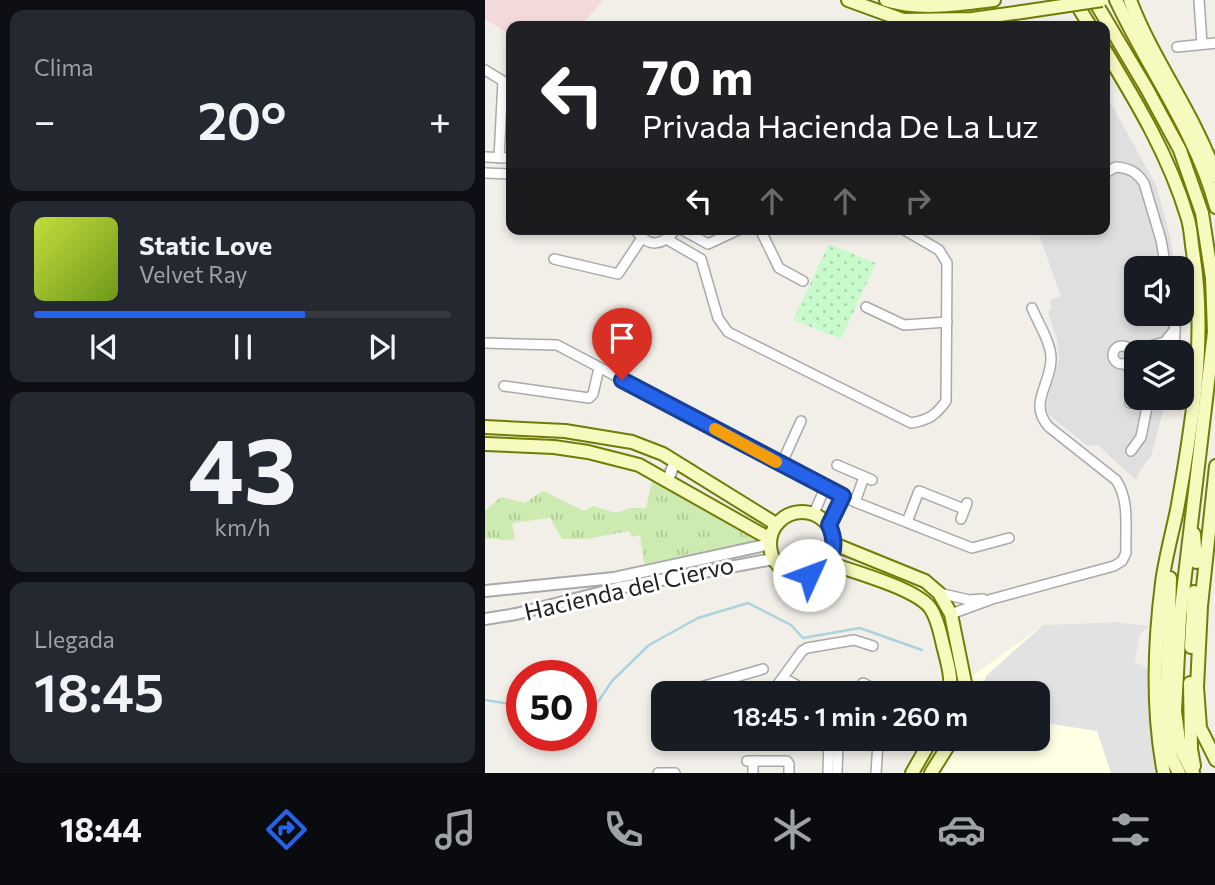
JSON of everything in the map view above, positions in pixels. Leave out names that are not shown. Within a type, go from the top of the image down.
[{"type":"main road","points":[[848,0],[903,20],[938,21]]},
{"type":"main road","points":[[886,0],[915,6],[936,6],[994,0]]},
{"type":"main road","points":[[1074,0],[1087,21]]},
{"type":"main road","points":[[1094,0],[1107,21]]},
{"type":"main road","points":[[997,21],[1022,12],[1102,0]]},
{"type":"main road","points":[[1116,0],[1134,38],[1185,127],[1201,163],[1215,207]]},
{"type":"main road","points":[[1130,0],[1143,33],[1193,121],[1215,176]]},
{"type":"main road","points":[[1110,27],[1180,150],[1202,213],[1212,278],[1214,332],[1180,617],[1176,711],[1180,748],[1194,773]]},
{"type":"main road","points":[[1110,59],[1166,156],[1188,218],[1198,279],[1200,332],[1197,373],[1171,543],[1162,581],[1155,682],[1157,735],[1164,773]]},
{"type":"main road","points":[[485,428],[564,431],[632,442],[663,454],[776,524]]},
{"type":"main road","points":[[485,444],[553,447],[588,452],[639,465],[770,542]]},
{"type":"main road","points":[[1215,467],[1201,606],[1197,687],[1200,728],[1215,760]]},
{"type":"main road","points":[[1194,773],[1189,707],[1192,616],[1196,562],[1207,498],[1213,481]]},
{"type":"main road","points":[[1191,510],[1196,562]]},
{"type":"main road","points":[[793,512],[814,513],[829,525],[834,544],[829,563],[818,572],[799,576],[781,568],[773,559],[770,542],[776,524],[793,512]]},
{"type":"main road","points":[[1171,543],[1166,724],[1170,755],[1179,773]]},
{"type":"main road","points":[[834,544],[925,581],[939,593],[951,614],[965,681]]},
{"type":"main road","points":[[829,563],[923,600],[931,608],[937,621],[950,681]]},
{"type":"main road","points":[[912,773],[925,751]]},
{"type":"main road","points":[[931,773],[945,751]]},
{"type":"street","points":[[1198,1],[1202,44]]},
{"type":"street","points":[[1177,47],[1215,43]]},
{"type":"street","points":[[485,70],[503,81],[499,158]]},
{"type":"street","points":[[485,157],[506,158]]},
{"type":"street","points":[[1110,170],[1116,167],[1132,170],[1139,175],[1144,183],[1164,256]]},
{"type":"street","points":[[485,173],[506,174]]},
{"type":"street","points":[[640,235],[650,242],[659,243],[673,235]]},
{"type":"street","points":[[691,235],[708,244],[727,235]]},
{"type":"street","points":[[763,235],[780,268],[803,281]]},
{"type":"street","points":[[668,240],[701,258],[718,318],[728,332],[911,423],[928,420],[946,401],[947,263],[939,250],[913,235]]},
{"type":"street","points":[[554,259],[618,274],[642,238]]},
{"type":"street","points":[[866,307],[904,325],[946,322]]},
{"type":"street","points":[[951,614],[992,599],[1114,566],[1122,561],[1126,553],[1125,498],[1122,489],[1116,480],[1049,427],[1038,410],[1051,358],[1032,309]]},
{"type":"street","points":[[1174,326],[1175,340]]},
{"type":"street","points":[[1167,340],[1175,329]]},
{"type":"street","points":[[485,343],[557,345],[855,502],[972,548],[1009,538]]},
{"type":"street","points":[[1124,346],[1114,350],[1115,361],[1124,363]]},
{"type":"street","points":[[504,386],[589,398],[593,394],[599,368]]},
{"type":"street","points":[[1131,451],[1141,437],[1146,410]]},
{"type":"street","points":[[781,465],[801,421]]},
{"type":"street","points":[[668,480],[675,461]]},
{"type":"street","points":[[837,465],[868,479],[855,502]]},
{"type":"street","points":[[814,513],[825,488]]},
{"type":"street","points":[[907,522],[919,491],[964,510]]},
{"type":"street","points":[[829,525],[843,496]]},
{"type":"street","name":"Hacienda del Ciervo","points":[[485,591],[614,578],[770,542]]},
{"type":"street","name":"Hacienda del Ciervo","points":[[485,619],[617,588],[773,559]]},
{"type":"street","points":[[549,584],[551,605]]},
{"type":"street","points":[[939,593],[969,600],[992,599]]},
{"type":"street","points":[[782,681],[802,651],[807,648],[854,640],[873,646]]},
{"type":"street","points":[[722,681],[763,669]]},
{"type":"street","points":[[828,773],[831,751]]},
{"type":"street","points":[[833,751],[837,773]]},
{"type":"street","points":[[876,773],[877,751]]},
{"type":"street","points":[[753,773],[750,761],[787,761],[789,773]]},
{"type":"street","points":[[658,773],[675,773]]},
{"type":"shaded area","points":[[485,0],[603,0],[585,21],[506,21],[506,32],[485,19]]},
{"type":"shaded area","points":[[1110,102],[1156,185],[1173,256],[1124,256],[1124,326],[1182,326],[1180,340],[1124,340],[1124,410],[1163,410],[1151,456],[1136,480],[1098,445],[1088,446],[1046,410],[1059,359],[1057,340],[1048,312],[1052,309],[1050,300],[1061,296],[1039,235],[1110,235]]},
{"type":"shaded area","points":[[1115,622],[1150,626],[1140,634],[1135,662],[1149,668],[1157,773],[938,773],[952,751],[1050,751],[1050,681],[975,681],[974,675],[1043,625]]},
{"type":"shaded area","points":[[1115,622],[1150,626],[1140,634],[1135,662],[1149,668],[1157,773],[1111,773],[1097,731],[1050,724],[1050,681],[985,681],[986,676],[1043,625]]},
{"type":"green space","points":[[829,244],[876,263],[841,339],[793,320]]},
{"type":"green space","points":[[652,481],[757,541],[644,564],[640,535],[632,537],[629,531],[586,539],[562,539],[550,518],[512,523],[515,539],[485,538],[485,511],[501,497],[525,503],[543,491],[584,511],[593,506],[616,513],[630,508],[646,508]]},
{"type":"waterway","points":[[597,702],[612,681],[649,645],[698,618],[748,603],[791,625],[803,638],[860,628],[922,650]]},
{"type":"waterway","points":[[485,700],[506,703]]},
{"type":"slow traffic","points":[[715,429],[776,462]]},
{"type":"route","points":[[622,380],[843,496],[829,525],[834,544],[829,563],[809,575]]}]
